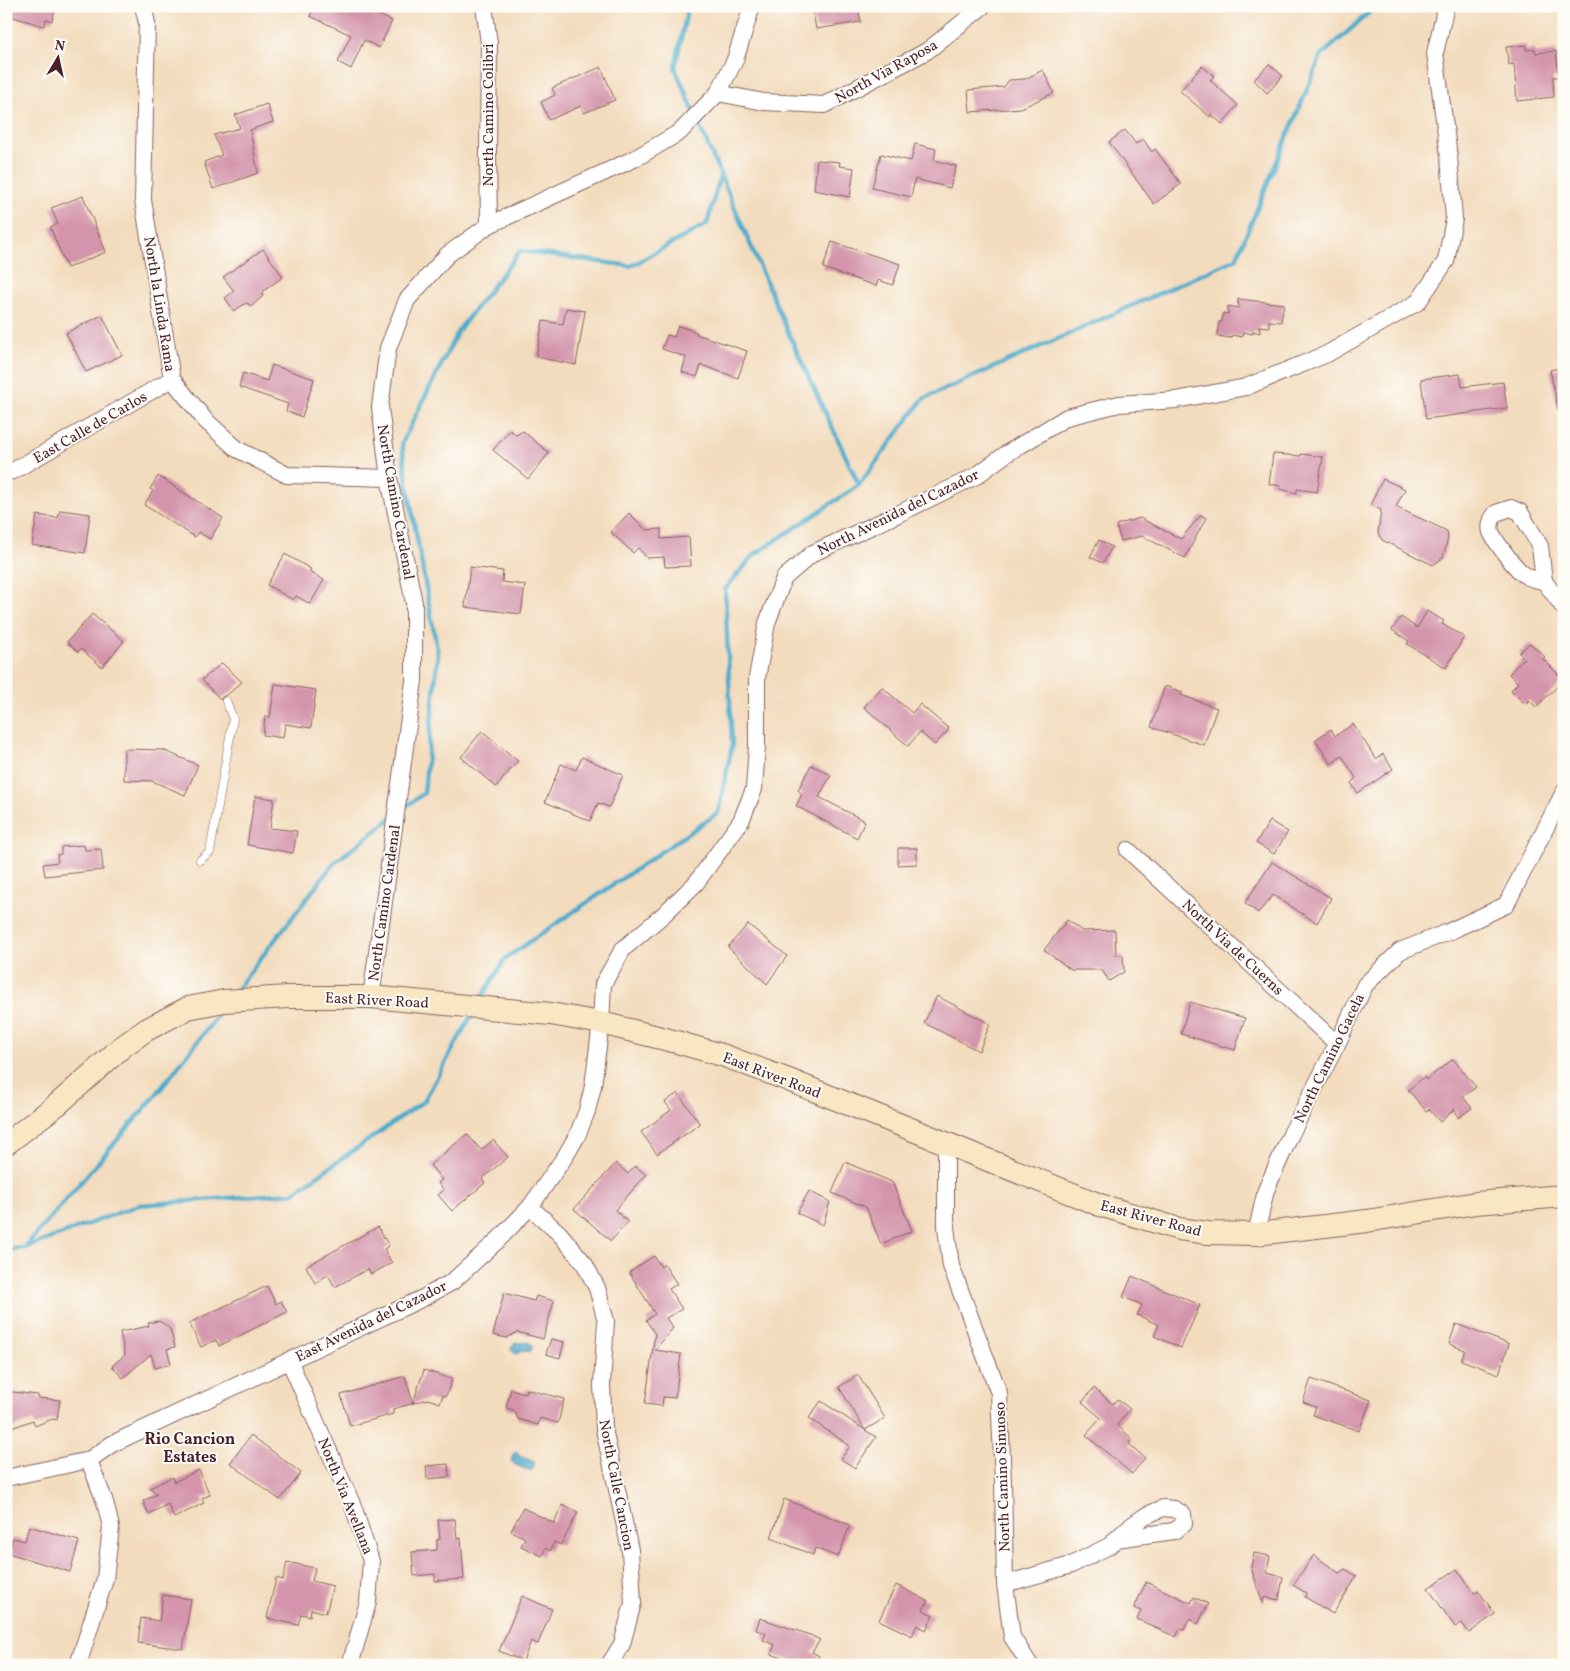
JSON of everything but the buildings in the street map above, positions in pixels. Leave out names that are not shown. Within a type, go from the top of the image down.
[{"type":"street","name":"North la Linda Rama","points":[[143,6],[147,23],[143,200],[172,379],[206,420],[237,449],[287,475],[389,478]]},
{"type":"street","name":"North Camino Colibri","points":[[484,6],[489,43],[489,225]]},
{"type":"street","name":"North Camino Cardenal","points":[[371,997],[414,681],[414,603],[389,478],[380,407],[388,348],[407,300],[447,255],[489,225],[636,158],[680,132],[718,93],[735,60],[752,6]]},
{"type":"street","name":"North Via Raposa","points":[[718,93],[764,102],[824,105],[927,51],[983,6]]},
{"type":"street","name":"North Avenida del Cazador","points":[[601,1023],[603,984],[623,949],[663,915],[696,883],[741,821],[754,788],[758,746],[757,678],[767,623],[784,578],[813,553],[976,476],[1006,454],[1067,417],[1119,404],[1176,400],[1246,387],[1327,354],[1418,302],[1446,261],[1454,219],[1449,156],[1435,53],[1446,6]]},
{"type":"street","name":"East Calle de Carlos","points":[[6,472],[13,471],[172,379]]},
{"type":"street","points":[[1544,581],[1564,608]]},
{"type":"street","name":"North Camino Gacela","points":[[1256,1234],[1266,1190],[1291,1134],[1365,985],[1400,951],[1448,932],[1506,905],[1564,792]]},
{"type":"street","name":"North Via de Cuerns","points":[[1128,850],[1337,1044]]},
{"type":"street","name":"East River Road","points":[[6,1144],[58,1104],[122,1047],[146,1030],[188,1008],[224,1001],[252,999],[371,997],[551,1014],[601,1023],[655,1036],[722,1055],[946,1142],[1100,1205],[1179,1229],[1208,1234],[1256,1234],[1367,1221],[1476,1203],[1564,1196]]},
{"type":"street","name":"East Avenida del Cazador","points":[[6,1478],[89,1460],[112,1444],[417,1301],[452,1282],[498,1240],[530,1207],[573,1142],[587,1111],[593,1086],[601,1023]]},
{"type":"street","name":"North Camino Sinuoso","points":[[946,1142],[946,1227],[951,1266],[999,1393],[1005,1584],[1012,1637],[1030,1665]]},
{"type":"street","name":"North Calle Cancion","points":[[530,1207],[560,1234],[584,1263],[598,1288],[606,1321],[602,1385],[604,1429],[630,1550],[633,1603],[622,1644],[609,1665]]},
{"type":"street","name":"North Via Avellana","points":[[289,1360],[353,1506],[372,1561],[368,1602],[350,1665]]},
{"type":"street","points":[[78,1665],[105,1579],[111,1527],[89,1460]]},
{"type":"street","points":[[1005,1584],[1071,1565],[1109,1546],[1116,1539]]},
{"type":"lane","points":[[200,860],[210,852],[233,719],[226,701]]},
{"type":"water","points":[[529,1342],[533,1346],[530,1352],[523,1351],[516,1354],[511,1350],[515,1343]]},
{"type":"water","points":[[515,1452],[519,1456],[533,1461],[535,1463],[533,1469],[530,1471],[514,1464],[511,1461]]},
{"type":"waterway","points":[[688,6],[675,68],[694,112]]},
{"type":"waterway","points":[[859,485],[923,399],[1236,259],[1321,56],[1376,6]]},
{"type":"waterway","points":[[480,1000],[506,958],[718,813],[732,746],[725,589],[754,555],[859,485],[787,330],[697,120]]},
{"type":"waterway","points":[[400,811],[424,793],[438,654],[407,483],[402,443],[458,331],[520,251],[631,266],[707,224],[720,176]]},
{"type":"waterway","points":[[234,993],[334,863],[390,819]]},
{"type":"waterway","points":[[25,1247],[156,1095],[221,1011]]},
{"type":"waterway","points":[[6,1249],[25,1248],[139,1205],[293,1193],[424,1101],[473,1013]]},
{"type":"district","name":"Rio Cancion Estates","points":[[190,1447]]}]
